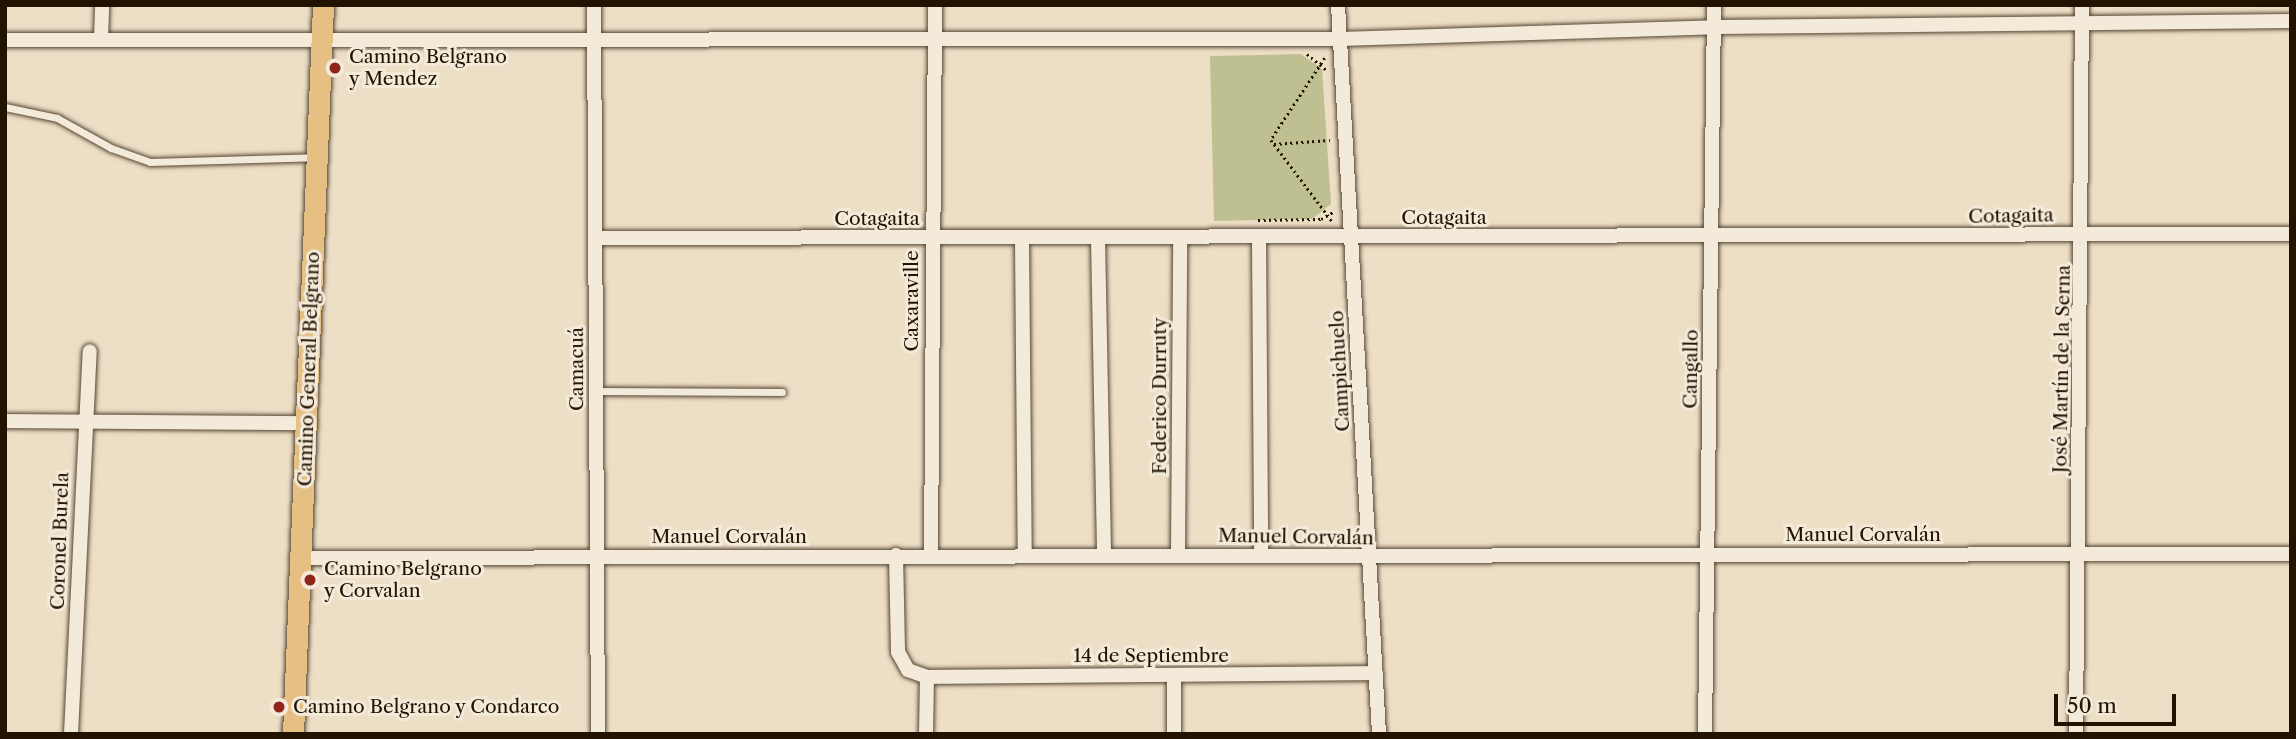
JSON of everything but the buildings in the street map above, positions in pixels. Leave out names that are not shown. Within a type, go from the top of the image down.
[{"type":"main road","name":"Camino General Belgrano","points":[[293,734],[323,5]]},
{"type":"street","points":[[102,5],[102,39]]},
{"type":"street","name":"Camacuá","points":[[594,5],[598,734]]},
{"type":"street","name":"Caxaraville","points":[[931,555],[931,238],[935,5]]},
{"type":"street","name":"Campichuelo","points":[[1338,5],[1379,734]]},
{"type":"street","name":"Cangallo","points":[[1705,734],[1714,5]]},
{"type":"street","name":"José Martín de la Serna","points":[[2076,734],[2083,235],[2082,5]]},
{"type":"street","points":[[5,40],[594,39],[1341,47],[1715,27],[2291,21]]},
{"type":"street","name":"Cotagaita","points":[[597,238],[1713,239],[2291,234]]},
{"type":"street","name":"Federico Durruty","points":[[1178,555],[1180,237]]},
{"type":"street","points":[[1098,238],[1104,556]]},
{"type":"street","points":[[1259,238],[1261,554]]},
{"type":"street","points":[[1022,240],[1025,556]]},
{"type":"street","name":"Coronel Burela","points":[[71,734],[90,351]]},
{"type":"street","points":[[5,421],[307,423]]},
{"type":"street","name":"Manuel Corvalán","points":[[301,558],[2291,554]]},
{"type":"street","points":[[896,555],[898,652],[908,670],[926,677],[926,734]]},
{"type":"street","name":"14 de Septiembre","points":[[926,677],[1376,673]]},
{"type":"street","points":[[1174,676],[1174,734]]},
{"type":"lane","points":[[5,107],[57,118],[111,148],[150,162],[316,156]]},
{"type":"lane","points":[[596,391],[782,392]]},
{"type":"path","points":[[1334,223],[1271,140],[1327,55],[1341,47]]},
{"type":"path","points":[[1295,54],[1308,54],[1328,70]]},
{"type":"path","points":[[1330,126],[1331,152]]},
{"type":"path","points":[[1274,144],[1330,140]]},
{"type":"path","points":[[1253,220],[1328,216],[1333,213],[1333,201]]},
{"type":"green space","points":[[1301,54],[1322,69],[1331,204],[1312,219],[1214,221],[1210,56]]},
{"type":"place","name":"Camino Belgrano y Mendez","points":[[335,68]]},
{"type":"place","name":"Camino Belgrano y Corvalan","points":[[310,580]]},
{"type":"place","name":"Camino Belgrano y Condarco","points":[[279,707]]}]
